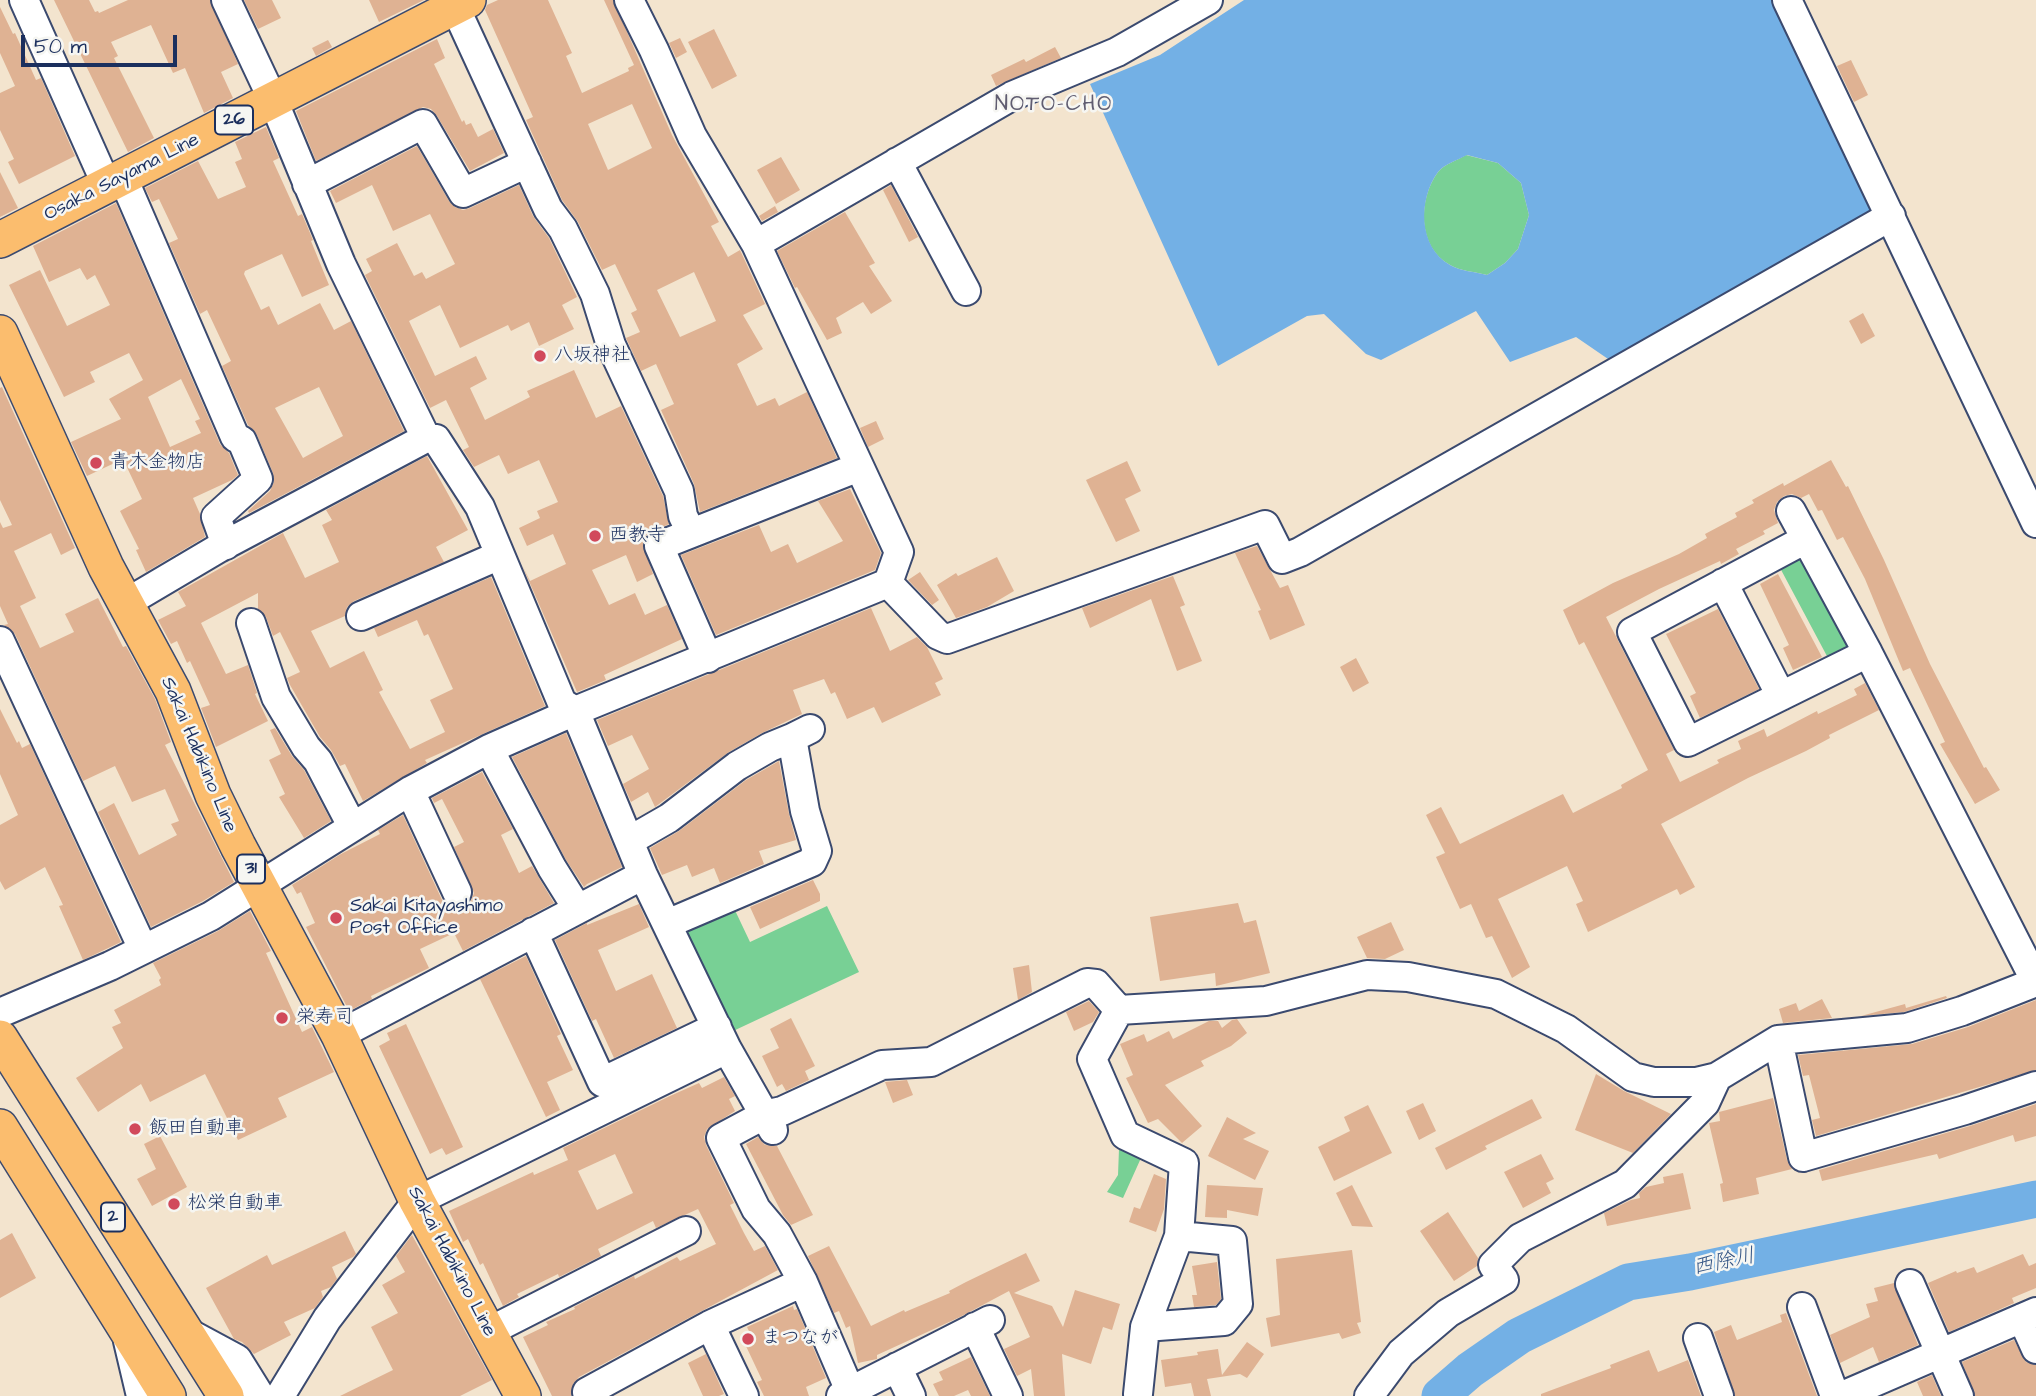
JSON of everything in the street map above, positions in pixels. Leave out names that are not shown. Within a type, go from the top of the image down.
[{"type":"main road","name":"Osaka Sayama Line","points":[[0,240],[461,4]]},
{"type":"main road","name":"Sakai Habikino Line","points":[[0,333],[106,567],[173,691],[213,795],[237,846],[261,886],[339,1035],[417,1201],[523,1396]]},
{"type":"main road","name":"2","points":[[0,1038],[226,1396]]},
{"type":"main road","points":[[0,1127],[168,1396]]},
{"type":"street","points":[[24,0],[115,182],[235,437],[242,441],[258,479],[216,517],[226,545]]},
{"type":"street","points":[[226,0],[272,100],[341,264],[426,438]]},
{"type":"street","points":[[0,1013],[98,971],[211,916],[352,826],[489,749],[888,583],[899,552],[756,244],[692,136],[629,0]]},
{"type":"street","points":[[756,244],[1012,96],[1117,52],[1208,0]]},
{"type":"street","points":[[1787,0],[2036,523]]},
{"type":"street","points":[[461,4],[548,209],[563,229],[595,294],[611,345],[679,491],[683,516],[691,532]]},
{"type":"street","points":[[307,184],[423,124],[463,193],[527,163]]},
{"type":"street","points":[[897,162],[965,291]]},
{"type":"street","points":[[888,583],[938,635],[947,639],[1265,525],[1282,559],[1891,216]]},
{"type":"street","points":[[126,603],[226,545],[426,438],[436,439],[480,507],[562,703],[575,711],[643,875],[722,1038],[769,1122]]},
{"type":"street","points":[[708,658],[659,546],[859,467]]},
{"type":"street","points":[[1119,1010],[1266,1001],[1367,975],[1408,977],[1496,994],[1566,1029],[1633,1077],[1654,1082],[1696,1082],[1717,1077],[1778,1040],[1907,1028],[1962,1011],[2036,982],[1868,653],[1791,511]]},
{"type":"street","points":[[1806,539],[1632,632],[1688,742],[1868,653]]},
{"type":"street","points":[[360,616],[500,555]]},
{"type":"street","points":[[1723,583],[1782,696]]},
{"type":"street","points":[[251,622],[276,696],[306,747],[318,761],[352,826]]},
{"type":"street","points":[[0,641],[143,950]]},
{"type":"street","points":[[629,841],[669,818],[737,766],[770,747],[801,734],[805,811],[817,851],[812,862],[667,924]]},
{"type":"street","points":[[489,749],[552,868],[577,908]]},
{"type":"street","points":[[411,791],[457,892]]},
{"type":"street","points":[[339,1035],[643,875]]},
{"type":"street","points":[[533,932],[603,1082],[722,1038]]},
{"type":"street","points":[[1009,1396],[983,1324],[846,1394],[803,1282],[777,1234],[756,1209],[721,1139],[769,1122],[782,1111],[882,1065],[931,1062],[1087,982],[1096,984],[1119,1010]]},
{"type":"street","points":[[1119,1010],[1092,1059],[1125,1135],[1184,1163],[1179,1236],[1145,1327],[1138,1394]]},
{"type":"street","points":[[280,1396],[327,1319],[417,1201],[722,1038]]},
{"type":"street","points":[[1778,1040],[1803,1157],[1965,1110],[2036,1086]]},
{"type":"street","points":[[1369,1396],[1401,1353],[1448,1312],[1504,1280],[1493,1265],[1520,1238],[1625,1184],[1706,1103],[1717,1077]]},
{"type":"street","points":[[488,1332],[686,1231]]},
{"type":"street","points":[[1145,1327],[1224,1321],[1238,1304],[1232,1241],[1179,1236]]},
{"type":"street","points":[[587,1392],[710,1325],[803,1282]]},
{"type":"street","points":[[1910,1284],[1959,1396]]},
{"type":"street","points":[[1802,1307],[1835,1396]]},
{"type":"street","points":[[1842,1396],[2029,1315],[2036,1349]]},
{"type":"street","points":[[124,1325],[141,1396]]},
{"type":"street","points":[[710,1325],[744,1396]]},
{"type":"street","points":[[186,1331],[237,1359],[260,1396]]},
{"type":"street","points":[[1698,1338],[1719,1396]]},
{"type":"street","points":[[897,1367],[911,1396]]},
{"type":"green space","points":[[1466,155],[1498,163],[1521,183],[1529,215],[1518,249],[1505,263],[1487,275],[1450,265],[1431,247],[1426,235],[1424,209],[1431,183],[1447,164]]},
{"type":"green space","points":[[1798,556],[1806,560],[1849,639],[1847,648],[1828,658],[1779,566]]},
{"type":"green space","points":[[732,904],[750,942],[827,906],[859,972],[731,1032],[682,928]]},
{"type":"green space","points":[[1119,1149],[1141,1158],[1123,1198],[1107,1192],[1118,1175]]},
{"type":"water","points":[[1244,0],[1774,0],[1875,212],[1611,361],[1576,337],[1510,362],[1476,311],[1381,360],[1366,354],[1324,314],[1307,316],[1218,366],[1090,84],[1160,55]],"holes":[[[1467,155],[1498,163],[1521,183],[1529,215],[1518,249],[1505,263],[1487,275],[1454,267],[1439,257],[1427,235],[1424,222],[1431,183],[1447,164]]]},
{"type":"building","points":[[54,0],[89,0],[95,12],[99,13],[128,0],[210,0],[238,64],[221,72],[233,98],[204,113],[185,68],[173,73],[151,25],[111,42],[118,56],[114,58],[154,138],[128,152]]},
{"type":"building","points":[[244,0],[272,0],[281,18],[258,29]]},
{"type":"building","points":[[369,0],[424,0],[379,22]]},
{"type":"building","points":[[498,0],[548,0],[572,53],[566,56],[582,93],[629,71],[628,68],[634,65],[604,0],[613,0],[672,135],[719,222],[711,226],[728,257],[740,250],[765,304],[743,315],[763,349],[737,364],[757,406],[775,398],[779,406],[807,392],[837,458],[700,512],[694,484],[661,410],[674,404],[656,364],[641,371],[626,338],[640,332],[631,313],[637,310],[615,264],[602,270],[578,222],[562,200],[526,120],[533,117],[485,10],[487,5]],"holes":[[[632,104],[652,148],[608,170],[588,124]],[[694,272],[716,321],[680,337],[657,290]]]},
{"type":"building","points":[[0,7],[36,80],[41,78],[75,156],[19,184],[8,162],[14,159],[0,130],[0,93],[15,86],[0,53]]},
{"type":"building","points":[[714,29],[737,76],[712,89],[688,42]]},
{"type":"building","points":[[680,38],[687,52],[676,58],[669,43]]},
{"type":"building","points":[[437,39],[445,58],[434,64],[462,122],[464,120],[466,125],[471,123],[478,137],[493,129],[504,153],[470,171],[437,116],[431,109],[423,107],[316,161],[296,111]]},
{"type":"building","points":[[328,40],[332,47],[316,56],[312,48]]},
{"type":"building","points":[[1055,47],[1061,58],[996,86],[991,75],[1024,59],[1026,62]]},
{"type":"building","points":[[1851,60],[1868,95],[1854,102],[1837,66]]},
{"type":"building","points":[[266,127],[279,158],[273,161],[298,216],[302,214],[329,285],[302,297],[282,254],[245,271],[261,310],[269,306],[278,325],[320,303],[334,330],[351,321],[404,431],[249,513],[248,511],[270,491],[274,482],[273,473],[222,366],[231,361],[207,310],[200,314],[169,243],[178,239],[159,199],[152,202],[145,188],[198,161],[218,199],[246,187],[235,162],[242,159],[235,142]],"holes":[[[319,387],[343,436],[303,458],[275,408]]]},
{"type":"building","points":[[417,146],[455,207],[463,210],[470,208],[519,185],[533,216],[549,238],[577,297],[562,305],[574,329],[539,346],[529,322],[511,331],[508,325],[460,348],[440,305],[409,321],[435,376],[476,356],[487,379],[470,388],[485,420],[530,397],[527,391],[574,370],[596,418],[621,406],[663,496],[669,524],[646,535],[643,545],[653,574],[637,582],[626,555],[592,570],[609,605],[635,593],[645,615],[667,605],[682,639],[604,675],[606,680],[577,692],[522,565],[530,581],[566,564],[553,534],[527,546],[519,528],[540,518],[537,511],[558,502],[539,460],[508,474],[499,455],[474,467],[463,450],[469,447],[446,400],[430,408],[365,275],[372,271],[366,259],[397,243],[414,276],[422,272],[426,279],[455,264],[430,214],[393,231],[372,185],[336,203],[330,191]]},
{"type":"building","points":[[781,157],[800,190],[776,204],[757,170]]},
{"type":"building","points":[[0,172],[18,208],[0,217]]},
{"type":"building","points":[[891,185],[918,237],[909,242],[883,190]]},
{"type":"building","points":[[116,203],[220,444],[229,453],[238,475],[193,498],[205,537],[146,572],[136,550],[139,549],[120,511],[142,499],[123,459],[87,476],[71,442],[121,419],[109,399],[143,380],[129,353],[90,372],[95,382],[64,397],[9,285],[40,270],[67,326],[110,305],[95,275],[87,280],[80,268],[49,282],[33,246]],"holes":[[[181,379],[200,419],[195,421],[201,433],[170,447],[148,397]]]},
{"type":"building","points":[[775,206],[778,212],[762,221],[759,216]]},
{"type":"building","points":[[845,212],[875,263],[869,266],[892,301],[871,314],[863,302],[836,318],[842,333],[827,340],[797,287],[795,288],[777,251]]},
{"type":"building","points":[[1863,313],[1875,336],[1861,344],[1849,321]]},
{"type":"building","points":[[2,387],[75,548],[61,555],[51,533],[14,551],[36,598],[20,606],[40,648],[74,632],[65,614],[98,598],[123,647],[126,646],[155,699],[171,742],[165,745],[234,882],[151,927],[98,812],[114,803],[139,855],[177,835],[171,824],[179,821],[165,789],[132,802],[115,766],[83,781],[15,634],[4,625],[8,624],[0,606],[0,522],[3,528],[12,525],[0,500]]},
{"type":"building","points":[[876,421],[884,439],[868,447],[860,428]]},
{"type":"building","points":[[427,456],[468,530],[436,547],[444,562],[354,601],[347,607],[345,616],[311,631],[330,668],[364,651],[383,690],[379,692],[410,749],[445,732],[430,700],[453,689],[428,634],[424,636],[417,620],[378,637],[374,628],[491,577],[545,706],[425,760],[427,763],[363,801],[345,764],[340,766],[290,685],[287,678],[300,672],[280,632],[273,636],[266,617],[258,609],[258,593],[201,623],[226,674],[248,665],[257,693],[255,694],[268,721],[216,747],[201,708],[210,705],[190,661],[187,663],[177,641],[171,644],[158,620],[186,606],[178,592],[283,533],[305,578],[339,562],[322,525],[332,520],[326,510]]},
{"type":"building","points":[[1831,460],[1846,487],[1848,486],[1884,560],[1930,664],[1984,768],[1986,767],[2000,790],[1975,804],[1940,744],[1945,742],[1910,668],[1903,671],[1865,579],[1843,537],[1837,540],[1822,510],[1818,511],[1809,494],[1801,498],[1792,494],[1784,496],[1777,502],[1774,510],[1778,523],[1763,531],[1765,534],[1736,549],[1739,554],[1659,589],[1606,617],[1674,750],[1666,754],[1680,782],[1741,749],[1738,741],[1764,729],[1767,737],[1817,711],[1818,714],[1857,695],[1854,689],[1865,683],[1879,710],[1829,735],[1830,738],[1806,751],[1661,824],[1695,887],[1680,895],[1677,889],[1588,932],[1576,904],[1583,901],[1567,866],[1498,899],[1530,967],[1512,978],[1492,936],[1486,938],[1471,904],[1460,909],[1436,857],[1445,853],[1426,815],[1441,807],[1460,844],[1563,794],[1573,813],[1622,788],[1621,785],[1648,770],[1584,642],[1579,645],[1563,610],[1613,583],[1679,554],[1707,538],[1705,534],[1737,517],[1735,513],[1754,503],[1752,500]]},
{"type":"building","points":[[1127,461],[1141,491],[1125,499],[1140,531],[1116,542],[1086,480]]},
{"type":"building","points":[[850,489],[881,553],[875,570],[716,635],[681,555],[759,525],[771,552],[788,544],[797,563],[843,541],[818,501]]},
{"type":"building","points":[[1257,546],[1280,588],[1288,585],[1305,625],[1270,640],[1258,611],[1261,610],[1235,553]]},
{"type":"building","points":[[997,557],[1014,591],[987,607],[956,618],[937,585],[956,573],[958,576]]},
{"type":"building","points":[[920,572],[939,600],[932,605],[908,580]]},
{"type":"building","points":[[1778,574],[1822,657],[1793,670],[1783,648],[1789,645],[1760,584]]},
{"type":"building","points":[[1173,576],[1185,605],[1180,607],[1202,661],[1177,671],[1151,599],[1090,628],[1082,608]]},
{"type":"building","points":[[871,608],[890,651],[917,637],[927,647],[943,679],[935,683],[941,695],[882,723],[874,707],[847,719],[835,692],[831,694],[824,679],[793,690],[802,714],[729,752],[655,807],[648,792],[631,802],[623,784],[649,769],[632,735],[608,746],[597,720]]},
{"type":"building","points":[[1718,609],[1759,689],[1700,718],[1690,696],[1696,693],[1666,634]]},
{"type":"building","points":[[1356,658],[1369,683],[1353,692],[1340,667]]},
{"type":"building","points":[[0,709],[17,743],[19,741],[22,748],[30,744],[121,942],[83,960],[59,906],[63,905],[45,867],[5,890],[0,881],[0,825],[18,815],[0,774]]},
{"type":"building","points":[[275,728],[304,770],[331,821],[304,838],[279,797],[285,794],[269,760],[281,754],[270,730]]},
{"type":"building","points":[[566,733],[622,867],[584,887],[566,860],[512,757]]},
{"type":"building","points":[[779,761],[796,840],[759,851],[764,864],[720,883],[714,868],[692,877],[687,865],[662,875],[650,848],[679,831],[746,780]]},
{"type":"building","points":[[482,772],[513,829],[501,835],[519,873],[532,866],[554,903],[463,951],[454,933],[420,949],[429,968],[371,996],[372,999],[349,1011],[306,927],[315,923],[301,892],[297,894],[292,885],[341,854],[380,834],[378,830],[403,815],[442,900],[455,908],[465,907],[474,893],[454,847],[464,842],[442,799],[434,803],[432,798]]},
{"type":"building","points":[[813,880],[820,894],[820,901],[760,929],[750,907]]},
{"type":"building","points":[[1238,903],[1244,923],[1256,920],[1270,973],[1216,986],[1215,973],[1160,981],[1150,917]]},
{"type":"building","points":[[639,904],[649,927],[598,950],[616,991],[652,974],[677,1028],[614,1058],[596,1019],[592,1021],[555,940],[587,923]]},
{"type":"building","points":[[250,911],[271,951],[266,953],[302,1032],[312,1027],[334,1072],[278,1098],[287,1117],[238,1140],[205,1074],[150,1102],[141,1084],[98,1112],[76,1078],[123,1048],[112,1027],[121,1023],[114,1010],[161,985],[161,978],[153,963],[218,931]]},
{"type":"building","points":[[1391,922],[1404,950],[1385,959],[1367,958],[1357,937]]},
{"type":"building","points":[[526,956],[561,1034],[557,1036],[573,1070],[547,1082],[560,1110],[546,1117],[480,979]]},
{"type":"building","points":[[1029,965],[1032,992],[1018,1000],[1013,968]]},
{"type":"building","points":[[1946,996],[1947,998],[1904,1012],[1861,1016],[1905,1004],[1906,1008]]},
{"type":"building","points":[[1822,999],[1832,1018],[1783,1023],[1779,1009],[1796,1003],[1799,1011]]},
{"type":"building","points":[[2036,1000],[2036,1070],[1816,1136],[1812,1120],[1820,1118],[1809,1075],[1803,1076],[1798,1055],[1912,1044],[1968,1027]]},
{"type":"building","points":[[1089,1001],[1099,1012],[1093,1022],[1074,1031],[1066,1012]]},
{"type":"building","points":[[791,1018],[815,1066],[805,1071],[809,1080],[786,1091],[782,1084],[777,1087],[762,1056],[779,1048],[770,1029]]},
{"type":"building","points":[[1237,1019],[1247,1033],[1231,1046],[1201,1061],[1204,1066],[1165,1085],[1202,1126],[1182,1143],[1158,1119],[1148,1123],[1126,1078],[1133,1075],[1120,1044],[1144,1034],[1147,1042],[1169,1031],[1173,1039],[1209,1021],[1218,1021],[1222,1028]]},
{"type":"building","points":[[406,1024],[463,1147],[446,1155],[442,1148],[430,1154],[379,1046],[390,1040],[387,1033]]},
{"type":"building","points":[[1596,1074],[1671,1114],[1633,1153],[1575,1130]]},
{"type":"building","points":[[724,1077],[735,1096],[729,1099],[735,1111],[707,1129],[704,1137],[734,1203],[730,1205],[754,1251],[765,1246],[778,1270],[579,1377],[573,1384],[571,1396],[552,1396],[523,1337],[634,1276],[635,1279],[677,1257],[680,1261],[716,1244],[698,1209],[656,1228],[653,1221],[598,1249],[601,1256],[517,1294],[519,1297],[503,1306],[483,1263],[480,1265],[468,1239],[463,1242],[449,1211],[533,1172],[534,1175],[568,1160],[563,1148],[699,1083],[702,1088]],"holes":[[[615,1154],[633,1193],[597,1210],[578,1171]]]},
{"type":"building","points":[[907,1080],[913,1095],[893,1103],[885,1082]]},
{"type":"building","points":[[1773,1098],[1787,1160],[1792,1169],[1756,1178],[1759,1194],[1723,1202],[1720,1184],[1723,1183],[1709,1123],[1720,1121],[1719,1112]]},
{"type":"building","points":[[1532,1099],[1542,1118],[1485,1146],[1487,1149],[1446,1170],[1435,1148]]},
{"type":"building","points":[[1423,1103],[1436,1131],[1419,1140],[1406,1111]]},
{"type":"building","points":[[2036,1104],[2036,1136],[2015,1142],[2013,1135],[1939,1159],[1937,1154],[1822,1181],[1819,1170]]},
{"type":"building","points":[[1368,1105],[1392,1153],[1334,1181],[1318,1147],[1350,1131],[1344,1117]]},
{"type":"building","points":[[1227,1117],[1256,1133],[1243,1139],[1269,1151],[1255,1180],[1208,1156]]},
{"type":"building","points":[[160,1136],[187,1187],[152,1206],[137,1179],[156,1169],[144,1144]]},
{"type":"building","points":[[758,1137],[765,1145],[777,1146],[813,1215],[791,1225],[783,1215],[746,1144]]},
{"type":"building","points":[[1541,1154],[1554,1179],[1546,1183],[1551,1193],[1523,1208],[1504,1172]]},
{"type":"building","points":[[1683,1173],[1691,1209],[1607,1226],[1604,1213],[1640,1198],[1639,1193],[1646,1187],[1664,1183],[1663,1177]]},
{"type":"building","points":[[1154,1174],[1166,1179],[1164,1209],[1156,1232],[1129,1222],[1134,1207],[1140,1209]]},
{"type":"building","points":[[1207,1185],[1263,1188],[1258,1216],[1227,1210],[1227,1218],[1205,1217]]},
{"type":"building","points":[[1352,1185],[1373,1227],[1352,1226],[1336,1193]]},
{"type":"building","points":[[1448,1212],[1478,1258],[1477,1266],[1454,1281],[1420,1231]]},
{"type":"building","points":[[345,1231],[356,1254],[332,1267],[337,1279],[331,1287],[321,1291],[323,1297],[315,1308],[284,1322],[291,1335],[254,1354],[242,1342],[234,1339],[206,1288],[267,1255],[272,1265]]},
{"type":"building","points":[[12,1233],[36,1278],[0,1298],[0,1240]]},
{"type":"building","points":[[412,1235],[492,1380],[460,1396],[340,1396],[393,1370],[371,1327],[398,1313],[382,1285],[405,1272],[396,1256]]},
{"type":"building","points":[[829,1246],[871,1326],[950,1293],[949,1291],[966,1282],[1026,1253],[1040,1281],[1014,1293],[1052,1306],[1063,1327],[1075,1290],[1120,1304],[1112,1330],[1103,1327],[1091,1364],[1062,1354],[1065,1396],[1034,1396],[1031,1369],[1017,1376],[1004,1349],[1030,1337],[1009,1291],[877,1355],[877,1359],[858,1363],[850,1326],[846,1328],[839,1311],[834,1313],[808,1256]]},
{"type":"building","points":[[1352,1250],[1361,1322],[1357,1323],[1361,1333],[1342,1339],[1339,1333],[1271,1347],[1266,1318],[1280,1315],[1276,1259]]},
{"type":"building","points":[[2023,1254],[2029,1266],[2036,1263],[2036,1288],[2012,1298],[2014,1303],[1949,1332],[1928,1283],[1956,1271],[1957,1273],[1974,1267],[1977,1273]]},
{"type":"building","points":[[1217,1262],[1221,1299],[1216,1305],[1194,1307],[1192,1295],[1197,1295],[1192,1266]]},
{"type":"building","points":[[1894,1283],[1918,1345],[1879,1362],[1873,1347],[1840,1363],[1830,1335],[1870,1317],[1866,1304],[1878,1301],[1874,1288]]},
{"type":"building","points":[[793,1306],[794,1310],[797,1309],[826,1378],[806,1387],[809,1396],[764,1396],[757,1382],[762,1380],[745,1344],[753,1340],[747,1327]]},
{"type":"building","points":[[1786,1313],[1817,1396],[1735,1396],[1714,1332],[1731,1325],[1737,1340],[1782,1322],[1780,1315]]},
{"type":"building","points":[[2014,1340],[2026,1362],[2036,1365],[2036,1396],[1975,1396],[1962,1362]]},
{"type":"building","points":[[1247,1342],[1264,1354],[1247,1378],[1240,1374],[1207,1379],[1211,1396],[1194,1396],[1191,1383],[1165,1387],[1161,1360],[1198,1355],[1197,1352],[1218,1349],[1222,1375]]},
{"type":"building","points":[[1649,1350],[1658,1372],[1688,1360],[1701,1396],[1541,1396],[1541,1394],[1611,1368],[1610,1365]]},
{"type":"building","points":[[706,1354],[724,1394],[719,1396],[703,1396],[688,1363]]},
{"type":"building","points":[[971,1357],[990,1396],[971,1396],[968,1390],[954,1396],[939,1396],[933,1384],[943,1380],[939,1372]]},
{"type":"building","points":[[1932,1375],[1941,1396],[1923,1396],[1917,1382]]},
{"type":"waterway","name":"西除川","points":[[1440,1396],[1470,1370],[1519,1336],[1628,1282],[1690,1272],[2036,1199]]},
{"type":"place","name":"八坂神社","points":[[540,356]]},
{"type":"place","name":"青木金物店","points":[[96,463]]},
{"type":"place","name":"西教寺","points":[[595,536]]},
{"type":"place","name":"Sakai Kitayashimo Post Office","points":[[336,918]]},
{"type":"place","name":"栄寿司","points":[[282,1018]]},
{"type":"place","name":"飯田自動車","points":[[135,1129]]},
{"type":"place","name":"松栄自動車","points":[[174,1204]]},
{"type":"place","name":"まつなが","points":[[748,1339]]},
{"type":"district","name":"NOTO-CHO","points":[[1054,106]]}]
